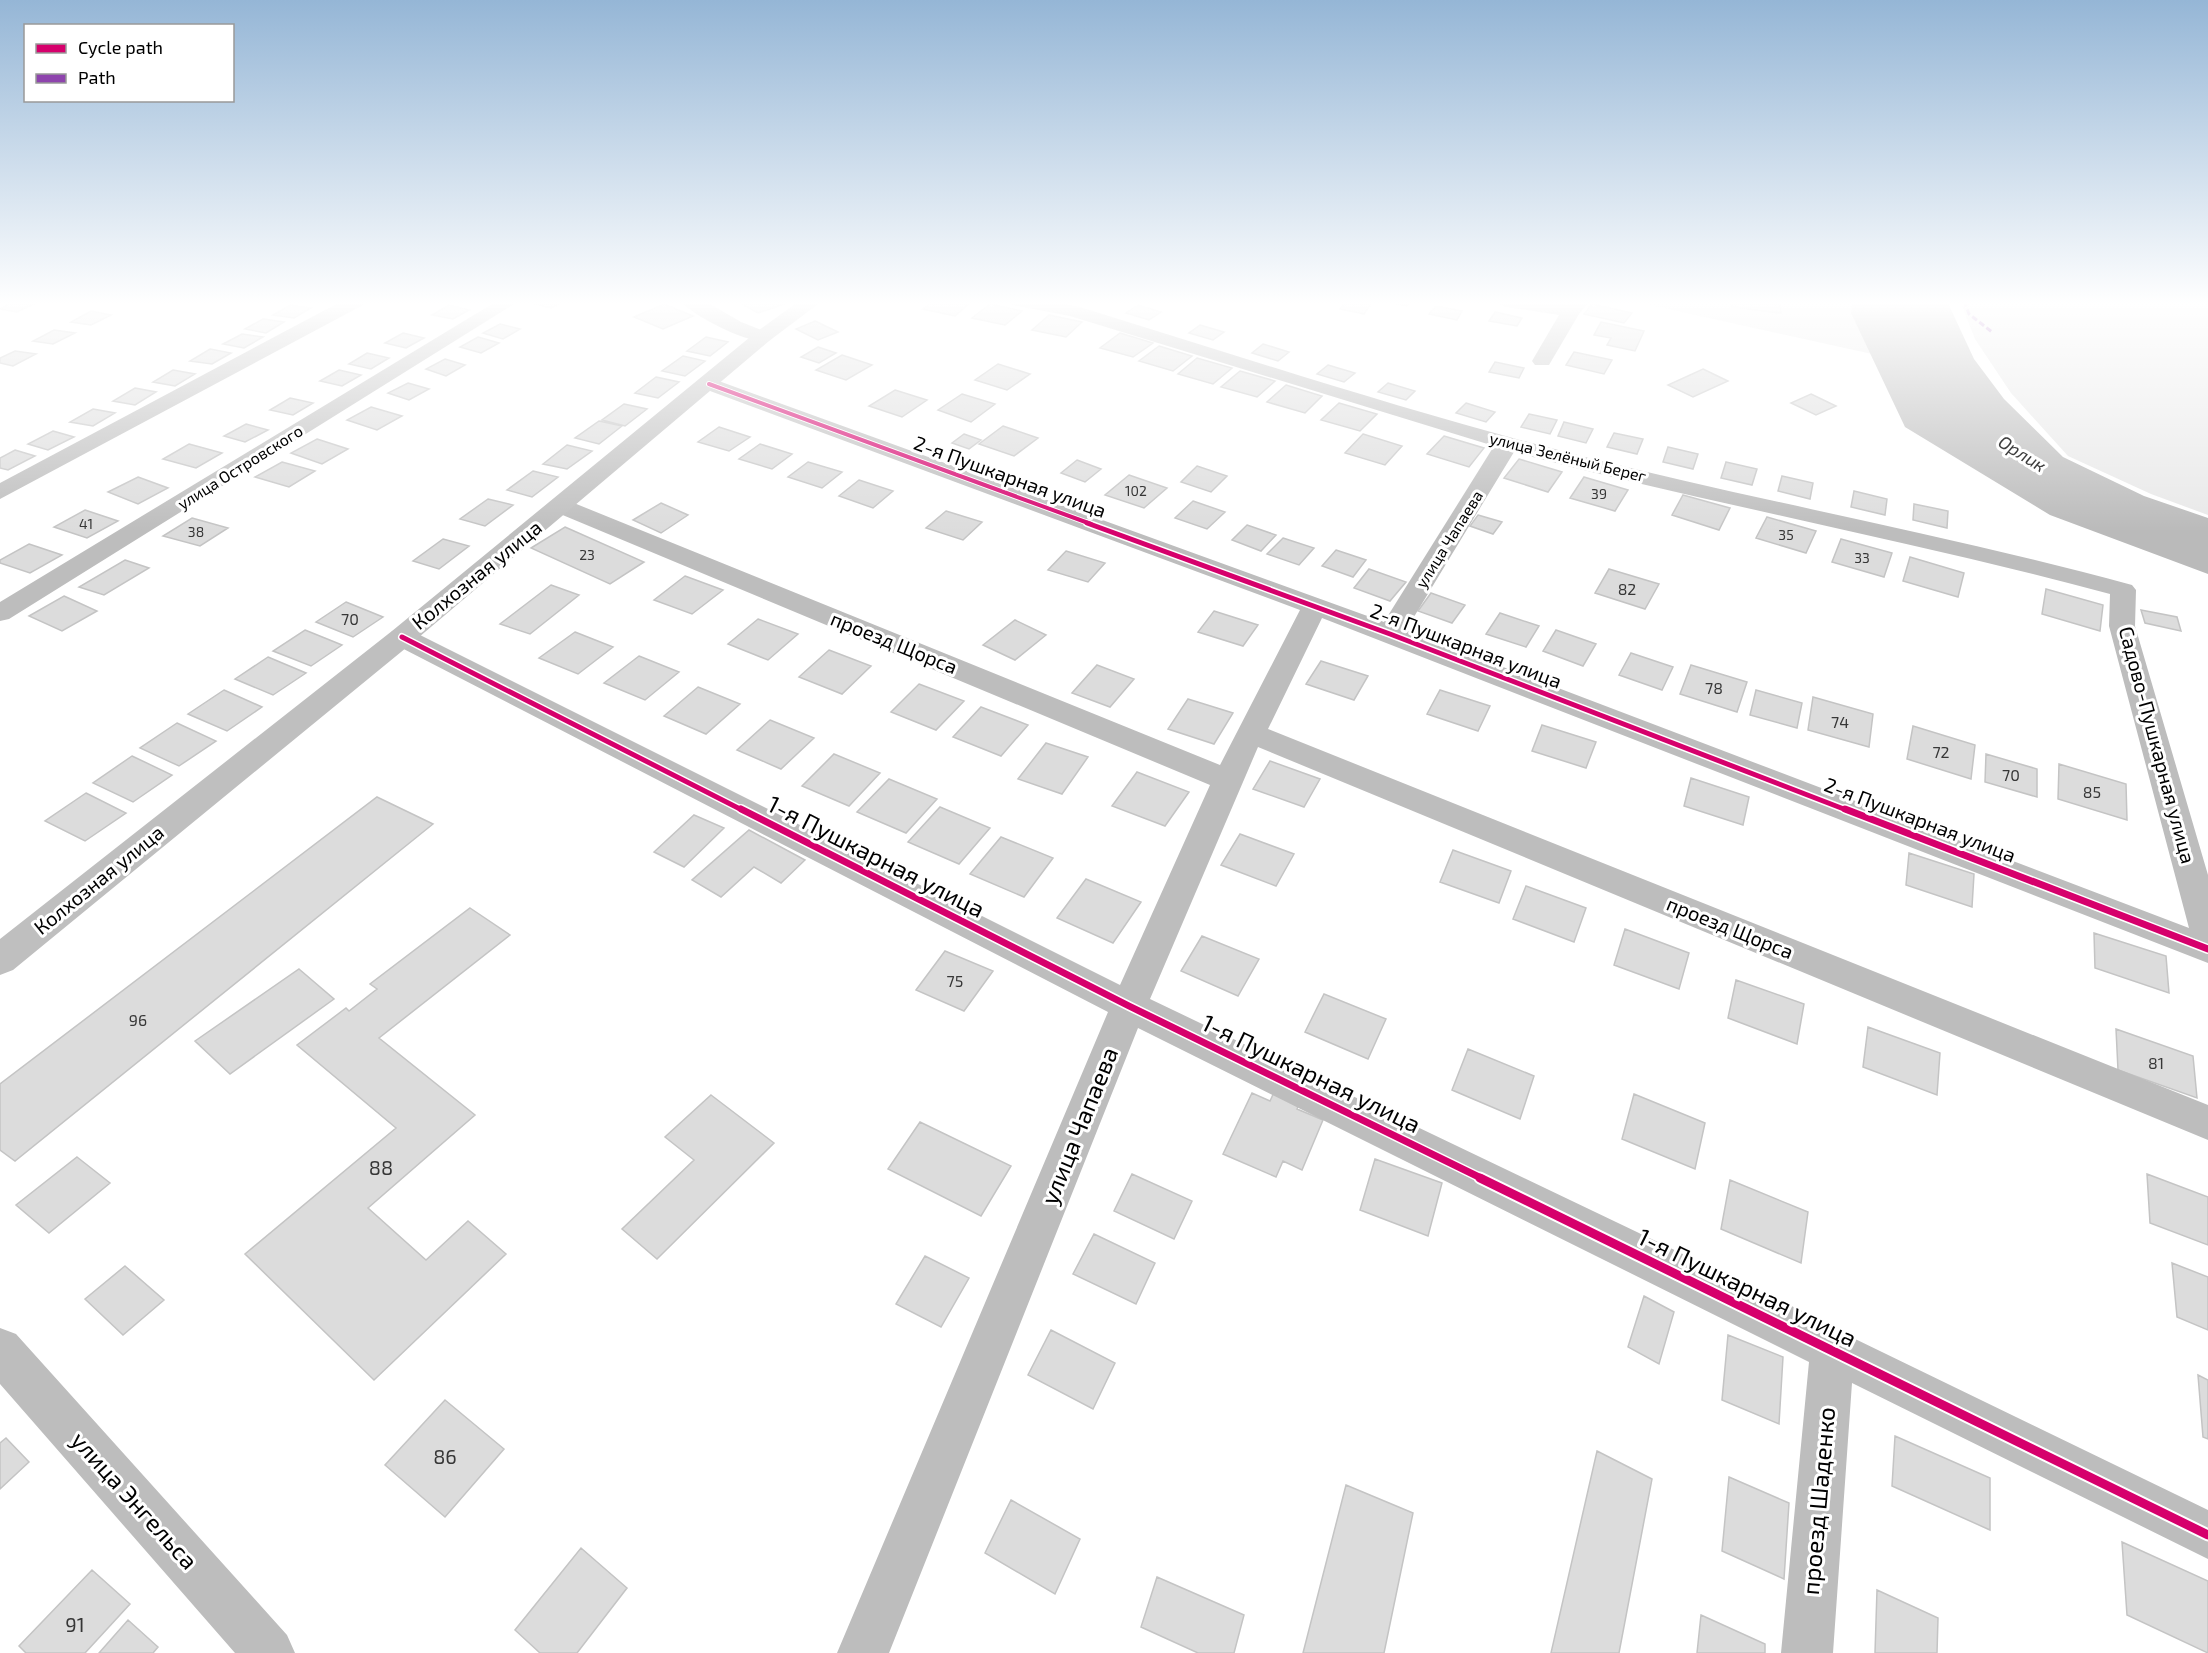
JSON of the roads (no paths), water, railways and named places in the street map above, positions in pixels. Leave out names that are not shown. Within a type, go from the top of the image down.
[{"type":"main road","name":"Колхозная улица","points":[[0,960],[402,637],[715,378]]},
{"type":"street","points":[[0,492],[212,378]]},
{"type":"street","name":"улица Островского","points":[[0,613],[384,378]]},
{"type":"street","name":"улица Зелёный Берег","points":[[1292,378],[1507,444],[1763,505],[2034,564],[2123,590]]},
{"type":"street","name":"2-я Пушкарная улица","points":[[709,384],[1390,634],[2208,949]]},
{"type":"street","name":"улица Чапаева","points":[[1390,634],[1507,444]]},
{"type":"street","name":"проезд Щорса","points":[[561,506],[1227,780]]},
{"type":"street","name":"Садово-Пушкарная улица","points":[[2123,590],[2122,626],[2208,934]]},
{"type":"street","name":"улица Чапаева","points":[[863,1653],[1129,1006],[1227,780],[1316,607]]},
{"type":"street","name":"1-я Пушкарная улица","points":[[402,637],[1129,1006],[2208,1535]]},
{"type":"street","name":"проезд Щорса","points":[[1251,733],[2208,1123]]},
{"type":"street","name":"проезд Шаденко","points":[[1807,1653],[1832,1349]]},
{"type":"street","name":"улица Энгельса","points":[[0,1350],[269,1653]]},
{"type":"water","name":"Орлик","points":[[1882,378],[1988,378],[2004,399],[2063,457],[2144,496],[2208,518],[2208,574],[2050,515],[1905,427]]}]
